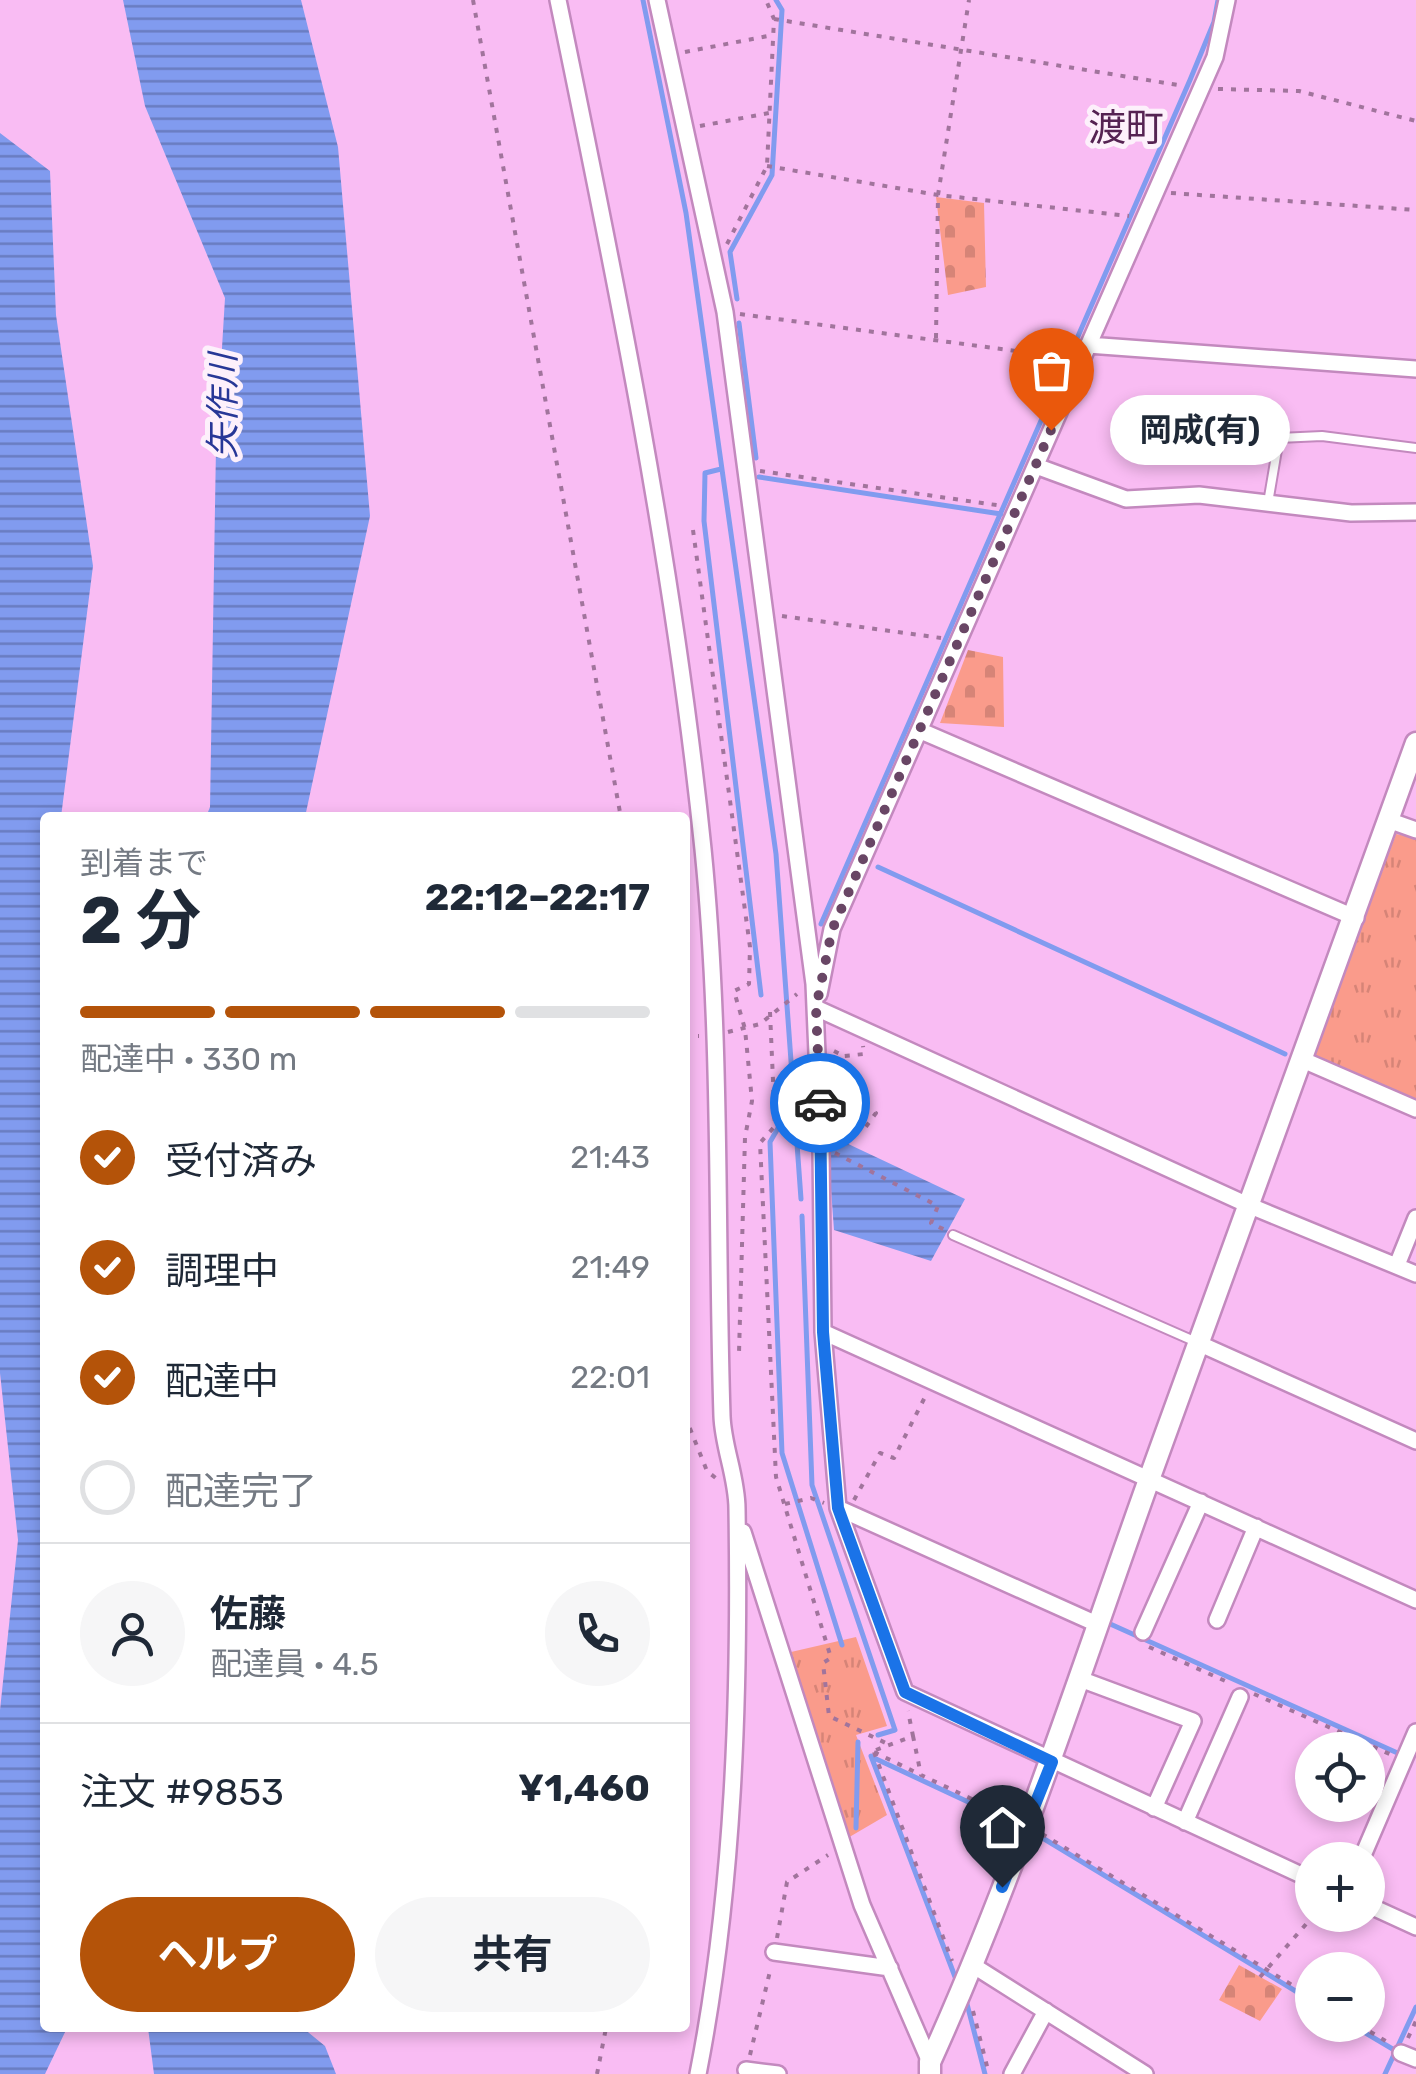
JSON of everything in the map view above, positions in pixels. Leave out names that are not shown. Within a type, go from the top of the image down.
[{"type":"street","points":[[558,0],[606,232],[664,563],[702,846],[718,1035],[722,1424],[753,1571],[775,1625],[790,1686],[857,1890],[930,2068]]},
{"type":"street","points":[[657,0],[726,312],[814,984],[823,1332],[837,1508],[905,1692],[1295,1872]]},
{"type":"street","points":[[816,1008],[832,930],[1215,57],[1227,0]]},
{"type":"street","points":[[1085,352],[1416,369]]},
{"type":"street","points":[[1036,466],[1126,499],[1198,495],[1351,512],[1416,512]]},
{"type":"street","points":[[921,731],[1356,918]]},
{"type":"street","points":[[930,2068],[974,1966],[1052,1762],[1198,1343],[1356,918],[1416,742]]},
{"type":"street","points":[[1388,820],[1416,830]]},
{"type":"street","points":[[816,1008],[1248,1205],[1416,1274]]},
{"type":"street","points":[[1303,1060],[1416,1109]]},
{"type":"street","points":[[1397,1266],[1416,1218]]},
{"type":"street","points":[[823,1332],[1416,1600]]},
{"type":"street","points":[[1198,1343],[1416,1441]]},
{"type":"street","points":[[698,2074],[714,1996],[727,1842],[737,1502]]},
{"type":"street","points":[[1142,1632],[1201,1502]]},
{"type":"street","points":[[837,1508],[1099,1625]]},
{"type":"street","points":[[1217,1620],[1256,1527]]},
{"type":"street","points":[[1080,1679],[1193,1721],[1154,1808]]},
{"type":"street","points":[[1184,1822],[1240,1696]]},
{"type":"street","points":[[1369,1842],[1416,1732]]},
{"type":"street","points":[[1385,1913],[1416,1927]]},
{"type":"street","points":[[774,1952],[890,1968]]},
{"type":"street","points":[[974,1966],[1134,2071]]},
{"type":"street","points":[[1012,2074],[1046,2011]]},
{"type":"street","points":[[746,2070],[778,2074]]},
{"type":"lane","points":[[1268,503],[1279,438],[1322,436],[1416,448]]},
{"type":"lane","points":[[954,1235],[1198,1343]]},
{"type":"path","points":[[473,0],[620,812]]},
{"type":"path","points":[[716,271],[767,166],[774,19],[766,0]]},
{"type":"path","points":[[935,340],[938,195],[969,0]]},
{"type":"path","points":[[774,19],[962,53],[1200,89],[1300,91],[1416,121]]},
{"type":"path","points":[[669,55],[773,35]]},
{"type":"path","points":[[685,128],[770,113]]},
{"type":"path","points":[[767,166],[938,195],[1144,218]]},
{"type":"path","points":[[1155,192],[1416,210]]},
{"type":"path","points":[[726,312],[935,340],[1085,352]]},
{"type":"path","points":[[746,469],[1017,508]]},
{"type":"path","points":[[693,530],[750,947],[749,984],[734,991],[745,1028],[752,1101],[745,1136],[738,1360]]},
{"type":"path","points":[[765,614],[960,640]]},
{"type":"path","points":[[718,1035],[760,1024],[770,1012],[814,984]]},
{"type":"path","points":[[770,1012],[775,1126],[760,1143],[776,1477],[831,1658],[823,1663],[829,1716],[890,1745]]},
{"type":"path","points":[[833,1050],[844,1056],[864,1054],[861,1036]]},
{"type":"path","points":[[851,1103],[876,1112],[866,1128],[844,1123],[836,1114],[846,1110],[851,1103]]},
{"type":"path","points":[[856,1162],[938,1206],[931,1223],[954,1235]]},
{"type":"path","points":[[784,1504],[808,1499],[837,1508],[880,1453],[894,1458],[933,1382]]},
{"type":"path","points":[[690,1428],[707,1471],[737,1502]]},
{"type":"path","points":[[905,1692],[921,1775]]},
{"type":"path","points":[[874,1752],[913,1736]]},
{"type":"path","points":[[874,1752],[1028,1825],[1295,1987]]},
{"type":"path","points":[[874,1752],[968,1995],[989,2074]]},
{"type":"path","points":[[1260,1977],[1299,1932]]},
{"type":"path","points":[[597,2074],[605,2032]]},
{"type":"green space","points":[[936,197],[984,203],[986,287],[948,295]]},
{"type":"green space","points":[[968,650],[1003,657],[1004,727],[940,723]]},
{"type":"green space","points":[[1396,834],[1416,838],[1416,1100],[1315,1055]]},
{"type":"green space","points":[[856,1637],[887,1726],[856,1735],[887,1815],[846,1839],[793,1684],[791,1652]]},
{"type":"green space","points":[[1239,1965],[1282,1989],[1260,2021],[1219,2000]]},
{"type":"water","name":"矢作川","points":[[123,0],[301,0],[338,147],[370,516],[306,812],[208,812],[216,447],[225,298],[145,106]]},
{"type":"water","points":[[0,133],[50,171],[56,315],[93,566],[62,812],[40,812],[40,2032],[65,2032],[45,2074],[0,2074],[0,1710],[18,1540],[0,1373]]},
{"type":"water","points":[[827,1134],[965,1199],[931,1261],[834,1230]]},
{"type":"water","points":[[149,2032],[308,2032],[325,2046],[336,2074],[154,2074]]},
{"type":"waterway","points":[[643,0],[686,213],[776,854],[801,1199]]},
{"type":"waterway","points":[[737,299],[730,252],[772,175],[782,10],[776,0]]},
{"type":"waterway","points":[[821,924],[1190,80],[1214,22],[1218,0]]},
{"type":"waterway","points":[[739,323],[756,458]]},
{"type":"waterway","points":[[721,469],[705,473],[704,521],[761,995]]},
{"type":"waterway","points":[[759,477],[1001,514]]},
{"type":"waterway","points":[[878,867],[1285,1054]]},
{"type":"waterway","points":[[783,1073],[785,1116],[770,1142],[782,1453],[842,1645]]},
{"type":"waterway","points":[[802,1216],[812,1485],[895,1730],[878,1735]]},
{"type":"waterway","points":[[1108,1623],[1402,1755]]},
{"type":"waterway","points":[[856,1828],[858,1742]]},
{"type":"waterway","points":[[871,1756],[957,1982]]},
{"type":"waterway","points":[[874,1758],[1022,1827]]},
{"type":"waterway","points":[[1031,1831],[1295,1991]]},
{"type":"waterway","points":[[966,2000],[985,2074]]},
{"type":"waterway","points":[[1385,2074],[1416,2007]]},
{"type":"waterway","points":[[1381,2042],[1396,2051]]},
{"type":"way so far","points":[[820,1103],[816,1008],[832,930],[1051,430]]},
{"type":"place","name":"岡成(有)","points":[[1051,430]]},
{"type":"district","name":"渡町","points":[[1126,128]]},
{"type":"route","points":[[820,1103],[823,1332],[838,1508],[905,1692],[1052,1762],[1002,1887]]}]
